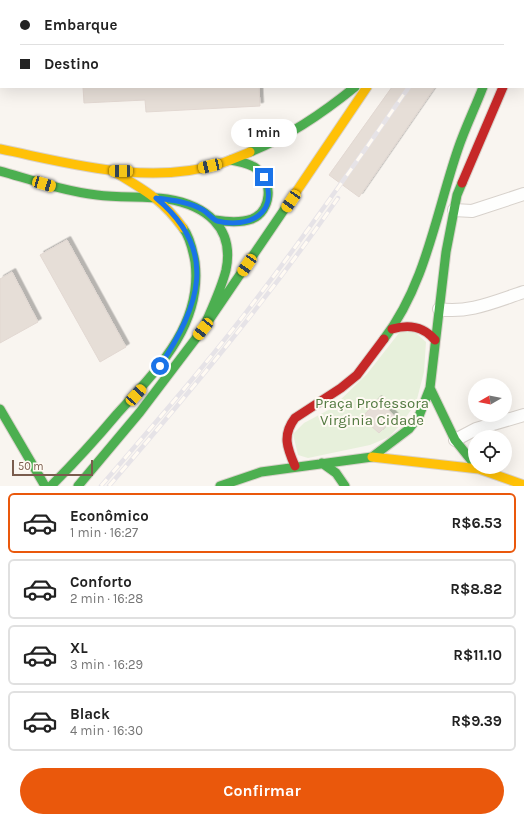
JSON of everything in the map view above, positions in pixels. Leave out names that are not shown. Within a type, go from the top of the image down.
[{"type":"main road","points":[[0,149],[112,171],[184,170],[201,168],[231,160],[265,146],[325,112],[354,88]]},
{"type":"main road","points":[[78,486],[140,412],[203,329],[366,88]]},
{"type":"main road","points":[[295,466],[287,449],[285,439],[286,430],[289,424],[295,418],[341,388],[357,375],[392,329],[415,285],[432,240],[458,149],[484,88]]},
{"type":"main road","points":[[372,457],[409,429],[419,416],[430,388],[446,252],[457,195],[503,88]]},
{"type":"main road","points":[[215,220],[232,223],[251,220],[265,210],[268,204],[268,186],[258,169],[248,163],[231,160]]},
{"type":"main road","points":[[0,171],[55,187],[96,195],[156,198],[196,207],[207,212],[215,220],[225,237],[227,258],[224,276],[203,329]]},
{"type":"main road","points":[[51,486],[153,376],[173,345],[186,321],[193,302],[197,281],[193,249],[181,225],[170,210],[156,198],[112,171]]},
{"type":"main road","points":[[392,329],[406,325],[421,327],[435,340]]},
{"type":"main road","points":[[430,388],[454,440],[468,456]]},
{"type":"main road","points":[[0,409],[45,486]]},
{"type":"main road","points":[[220,486],[261,472],[295,466],[372,457],[468,466]]},
{"type":"main road","points":[[322,463],[336,473],[345,486]]},
{"type":"main road","points":[[484,474],[495,486]]},
{"type":"main road","points":[[495,474],[524,485]]},
{"type":"street","points":[[454,210],[472,211],[524,194]]},
{"type":"street","points":[[439,309],[456,311],[466,310],[524,292]]},
{"type":"street","points":[[454,440],[476,429],[524,415]]},
{"type":"green space","name":"Praça Professora Virginia Cidade","points":[[409,327],[426,342],[424,372],[416,403],[401,424],[389,437],[370,445],[308,458],[298,455],[293,434],[304,423],[332,408],[367,374],[399,333]]},
{"type":"building","points":[[83,88],[259,88],[260,106],[146,112],[145,100],[84,103]]},
{"type":"building","points":[[391,88],[434,88],[359,197],[329,175]]},
{"type":"building","points":[[67,240],[126,347],[100,362],[40,255]]},
{"type":"building","points":[[12,272],[38,322],[0,343],[0,279]]},
{"type":"building","points":[[378,399],[395,417],[379,433],[362,418]]},
{"type":"railway","points":[[101,486],[219,346],[277,272],[408,88]]},
{"type":"railway","points":[[109,486],[169,416],[256,309],[338,198]]},
{"type":"traffic: fast","points":[[250,152],[305,124],[354,88]]},
{"type":"traffic: fast","points":[[384,339],[398,318],[420,272],[458,149],[483,88]]},
{"type":"traffic: fast","points":[[215,220],[234,222],[252,219],[263,210],[268,196],[266,181],[257,169],[251,165],[231,160]]},
{"type":"traffic: fast","points":[[0,171],[72,191],[106,196],[167,199],[181,202],[205,213],[221,230],[226,242],[228,255],[226,270],[216,300],[203,329]]},
{"type":"traffic: fast","points":[[220,486],[261,472],[372,457],[409,429],[419,416],[430,388],[446,252],[457,195],[462,183]]},
{"type":"traffic: fast","points":[[78,486],[140,412],[203,329],[288,204]]},
{"type":"traffic: fast","points":[[51,486],[85,451],[147,381],[174,346],[192,306],[196,285],[193,253],[183,228]]},
{"type":"traffic: fast","points":[[430,388],[455,440],[468,456]]},
{"type":"traffic: fast","points":[[0,409],[45,486]]},
{"type":"traffic: fast","points":[[322,463],[336,473],[345,486]]},
{"type":"traffic: slow","points":[[288,204],[366,88]]},
{"type":"traffic: slow","points":[[0,149],[81,166],[137,173],[164,173],[192,170],[219,164],[250,152]]},
{"type":"traffic: slow","points":[[113,171],[151,195],[167,209],[183,228]]},
{"type":"traffic: slow","points":[[372,457],[479,469],[524,485]]},
{"type":"traffic: jam","points":[[462,183],[503,88]]},
{"type":"traffic: jam","points":[[392,329],[398,327],[415,327],[426,332],[435,340]]},
{"type":"traffic: jam","points":[[295,466],[287,442],[288,430],[295,418],[341,388],[357,375],[384,339]]},
{"type":"route","points":[[160,366],[186,321],[193,302],[197,281],[193,249],[190,240],[170,210],[156,198],[186,203],[202,209],[215,220],[232,223],[242,222],[251,220],[259,215],[265,210],[268,204],[268,186],[264,177]]}]
